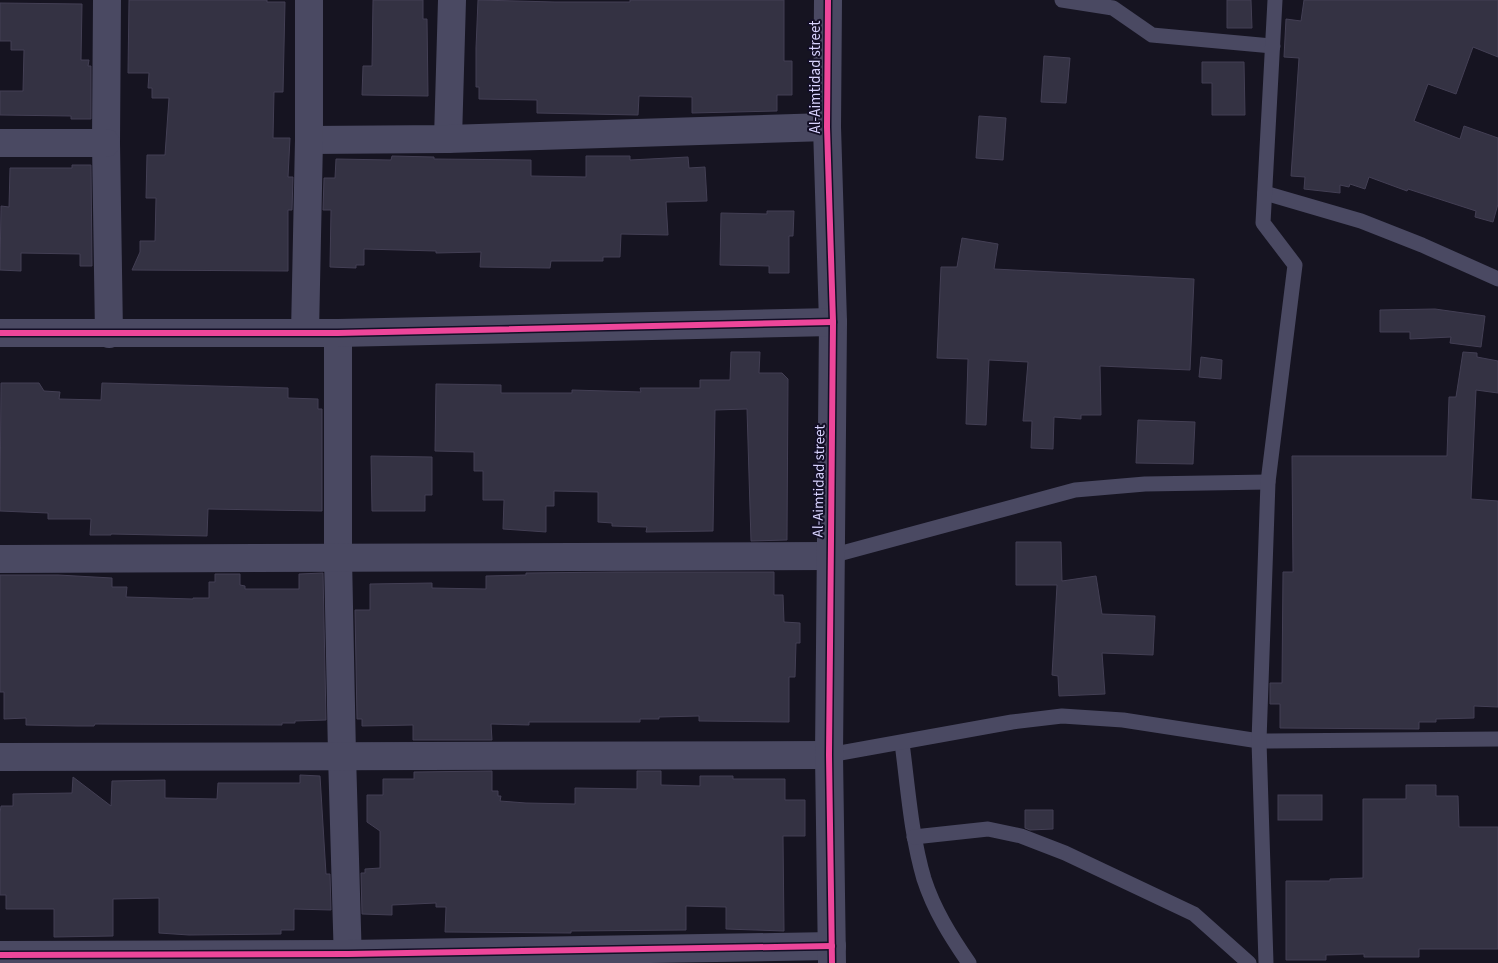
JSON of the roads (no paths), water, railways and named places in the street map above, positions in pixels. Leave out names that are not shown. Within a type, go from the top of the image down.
[{"type":"street","points":[[107,0],[106,143],[109,334]]},
{"type":"street","points":[[305,333],[309,140],[309,0]]},
{"type":"street","points":[[448,138],[452,0]]},
{"type":"street","name":"Al-Aimtidad street","points":[[828,0],[827,127],[833,322],[830,755],[832,955]]},
{"type":"street","points":[[309,140],[827,127]]},
{"type":"street","points":[[0,142],[106,143]]},
{"type":"street","points":[[0,333],[305,333],[833,322]]},
{"type":"street","points":[[338,332],[338,557],[348,958]]},
{"type":"street","points":[[0,559],[831,556]]},
{"type":"street","points":[[0,757],[830,755]]},
{"type":"street","points":[[0,956],[348,958],[832,955]]},
{"type":"lane","points":[[1062,0],[1113,8],[1152,35],[1273,46]]},
{"type":"lane","points":[[1266,963],[1259,741],[1268,482],[1295,265],[1263,223],[1275,0]]},
{"type":"lane","points":[[1264,193],[1361,221],[1498,279]]},
{"type":"lane","points":[[831,556],[1075,490],[1144,484],[1268,482]]},
{"type":"lane","points":[[830,755],[1012,722],[1062,716],[1122,720],[1259,741],[1498,739]]},
{"type":"lane","points":[[902,743],[914,836],[924,880],[944,926],[969,963]]},
{"type":"lane","points":[[914,836],[988,829],[1021,836],[1065,853],[1194,914],[1249,963]]}]
